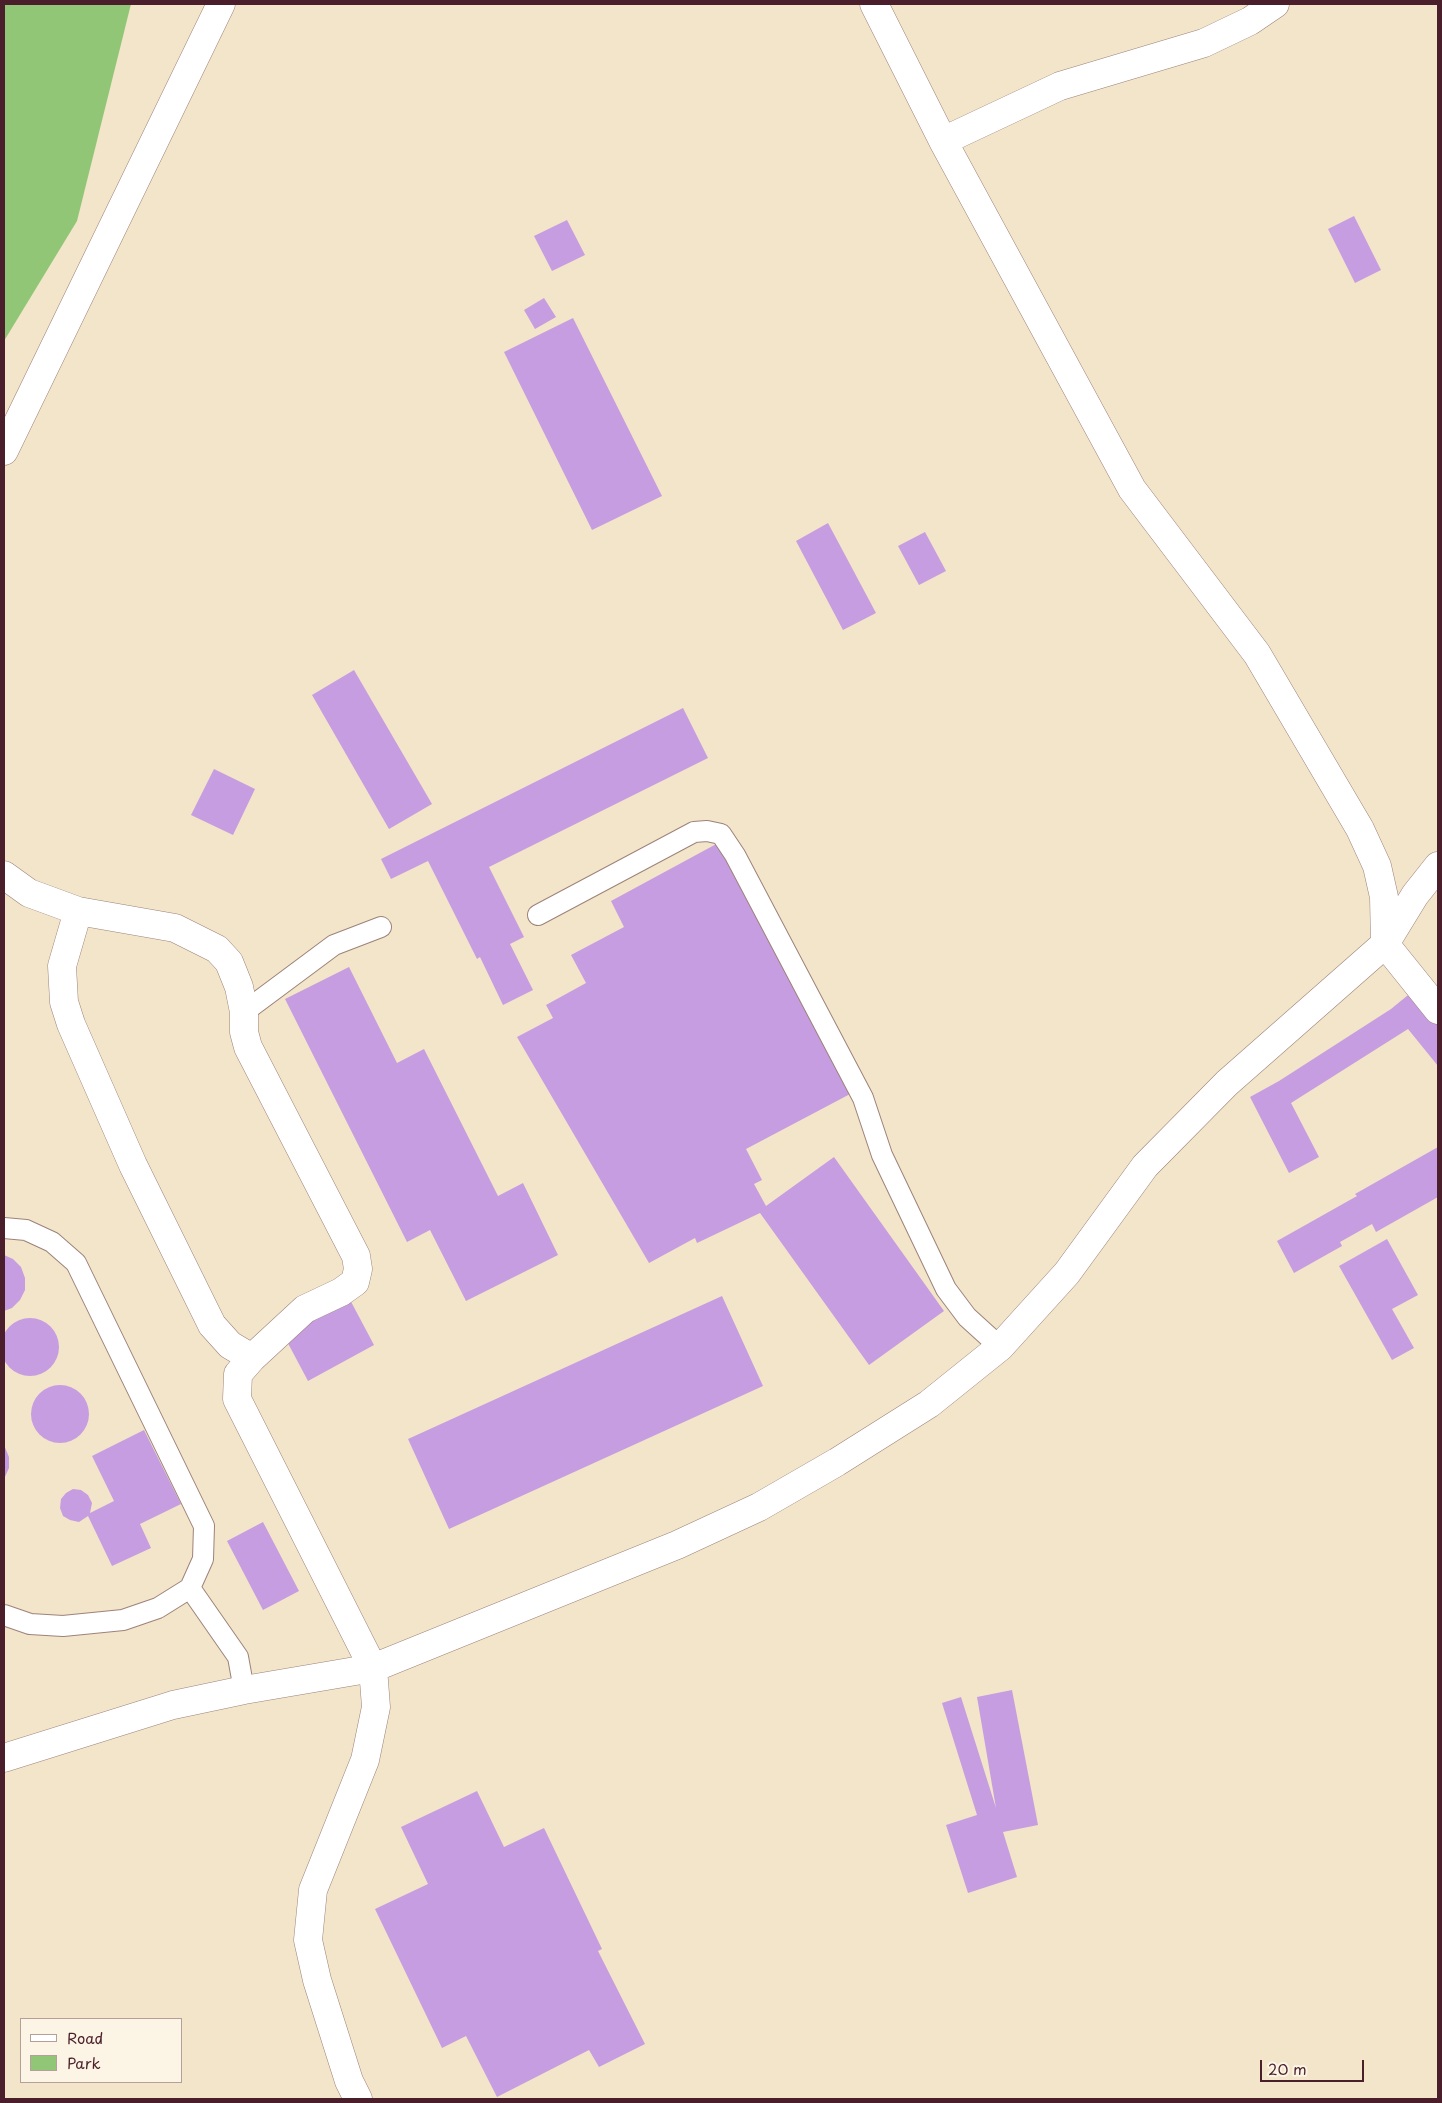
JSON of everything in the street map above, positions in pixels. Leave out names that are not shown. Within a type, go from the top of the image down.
[{"type":"street","points":[[4,450],[221,4]]},
{"type":"street","points":[[874,4],[943,141],[1132,489],[1257,654],[1360,829],[1377,866],[1384,897],[1385,944],[1438,1010]]},
{"type":"street","points":[[943,141],[1060,86],[1204,43],[1250,20],[1275,4]]},
{"type":"street","points":[[4,1758],[173,1705],[244,1690],[374,1668],[677,1545],[759,1507],[837,1462],[929,1404],[1000,1347],[1067,1273],[1145,1166],[1227,1083],[1385,944],[1415,895],[1438,866]]},
{"type":"street","points":[[4,875],[29,893],[78,911],[139,920],[175,928],[217,949],[229,962],[239,987],[244,1012],[244,1032],[248,1047],[356,1256],[358,1270],[354,1282],[341,1292],[305,1309],[252,1358],[238,1374],[237,1399],[374,1668],[376,1708],[365,1760],[313,1890],[308,1940],[317,1980],[349,2080],[358,2099]]},
{"type":"street","points":[[78,911],[62,966],[64,1002],[71,1024],[133,1165],[212,1325],[230,1345],[252,1358]]},
{"type":"lane","points":[[538,915],[694,832],[707,831],[721,834],[735,855],[863,1098],[882,1155],[946,1289],[968,1318],[1000,1347]]},
{"type":"lane","points":[[244,1012],[334,945],[381,927]]},
{"type":"lane","points":[[4,1228],[26,1230],[52,1242],[76,1264],[204,1526],[203,1559],[190,1588],[158,1608],[123,1620],[55,1626],[30,1624],[4,1615]]},
{"type":"lane","points":[[190,1588],[238,1656],[244,1690]]},
{"type":"green space","points":[[4,4],[131,4],[77,221],[4,341]]},
{"type":"building","points":[[1354,216],[1381,270],[1355,283],[1328,229]]},
{"type":"building","points":[[567,220],[585,255],[552,271],[534,236]]},
{"type":"building","points":[[544,298],[556,317],[535,329],[524,310]]},
{"type":"building","points":[[573,318],[662,496],[592,530],[504,352]]},
{"type":"building","points":[[828,523],[876,613],[843,630],[796,541]]},
{"type":"building","points":[[925,532],[946,571],[919,585],[898,546]]},
{"type":"building","points":[[354,670],[432,804],[389,829],[312,695]]},
{"type":"building","points":[[683,708],[708,758],[489,867],[524,937],[510,944],[533,990],[503,1005],[480,957],[477,959],[428,861],[391,879],[381,859]]},
{"type":"building","points":[[214,769],[255,789],[233,835],[191,815]]},
{"type":"building","points":[[720,842],[852,1093],[746,1149],[762,1180],[754,1184],[766,1206],[834,1157],[944,1311],[869,1365],[760,1213],[697,1243],[695,1238],[649,1263],[517,1037],[553,1018],[546,1005],[586,983],[571,955],[624,927],[611,901]]},
{"type":"building","points":[[349,967],[397,1063],[424,1049],[498,1196],[523,1183],[558,1255],[466,1301],[430,1230],[407,1242],[285,999]]},
{"type":"building","points":[[1413,991],[1438,1021],[1438,1066],[1408,1029],[1291,1103],[1319,1157],[1289,1173],[1250,1097],[1279,1081],[1391,1009]]},
{"type":"building","points":[[1438,1147],[1438,1197],[1376,1232],[1372,1224],[1340,1242],[1342,1246],[1294,1273],[1277,1241]]},
{"type":"building","points":[[1387,1239],[1418,1295],[1392,1309],[1414,1348],[1392,1360],[1339,1266]]},
{"type":"building","points":[[4,1255],[13,1259],[21,1267],[25,1278],[25,1290],[20,1300],[12,1308],[4,1311]]},
{"type":"building","points":[[348,1296],[374,1345],[308,1381],[282,1332]]},
{"type":"building","points":[[722,1296],[763,1386],[449,1529],[408,1439]]},
{"type":"building","points":[[30,1318],[46,1323],[54,1331],[59,1347],[54,1363],[46,1371],[30,1376],[14,1371],[6,1363],[1,1347],[6,1331],[14,1323]]},
{"type":"building","points":[[60,1385],[71,1387],[84,1398],[89,1414],[87,1425],[76,1438],[60,1443],[49,1441],[36,1430],[31,1414],[33,1403],[44,1390]]},
{"type":"building","points":[[144,1430],[181,1504],[140,1524],[151,1548],[112,1566],[88,1516],[79,1522],[63,1516],[60,1508],[61,1499],[73,1489],[81,1490],[88,1495],[92,1503],[90,1513],[114,1501],[92,1456]]},
{"type":"building","points":[[4,1445],[9,1457],[9,1468],[4,1479]]},
{"type":"building","points":[[263,1522],[299,1591],[263,1610],[227,1541]]},
{"type":"building","points":[[1012,1690],[1038,1825],[1003,1832],[1017,1877],[968,1893],[946,1825],[977,1815],[942,1703],[961,1697],[996,1808],[977,1697]]},
{"type":"building","points":[[477,1791],[504,1847],[544,1828],[602,1949],[598,1951],[645,2044],[599,2067],[589,2050],[497,2097],[466,2036],[442,2048],[375,1909],[428,1884],[401,1827]]}]
